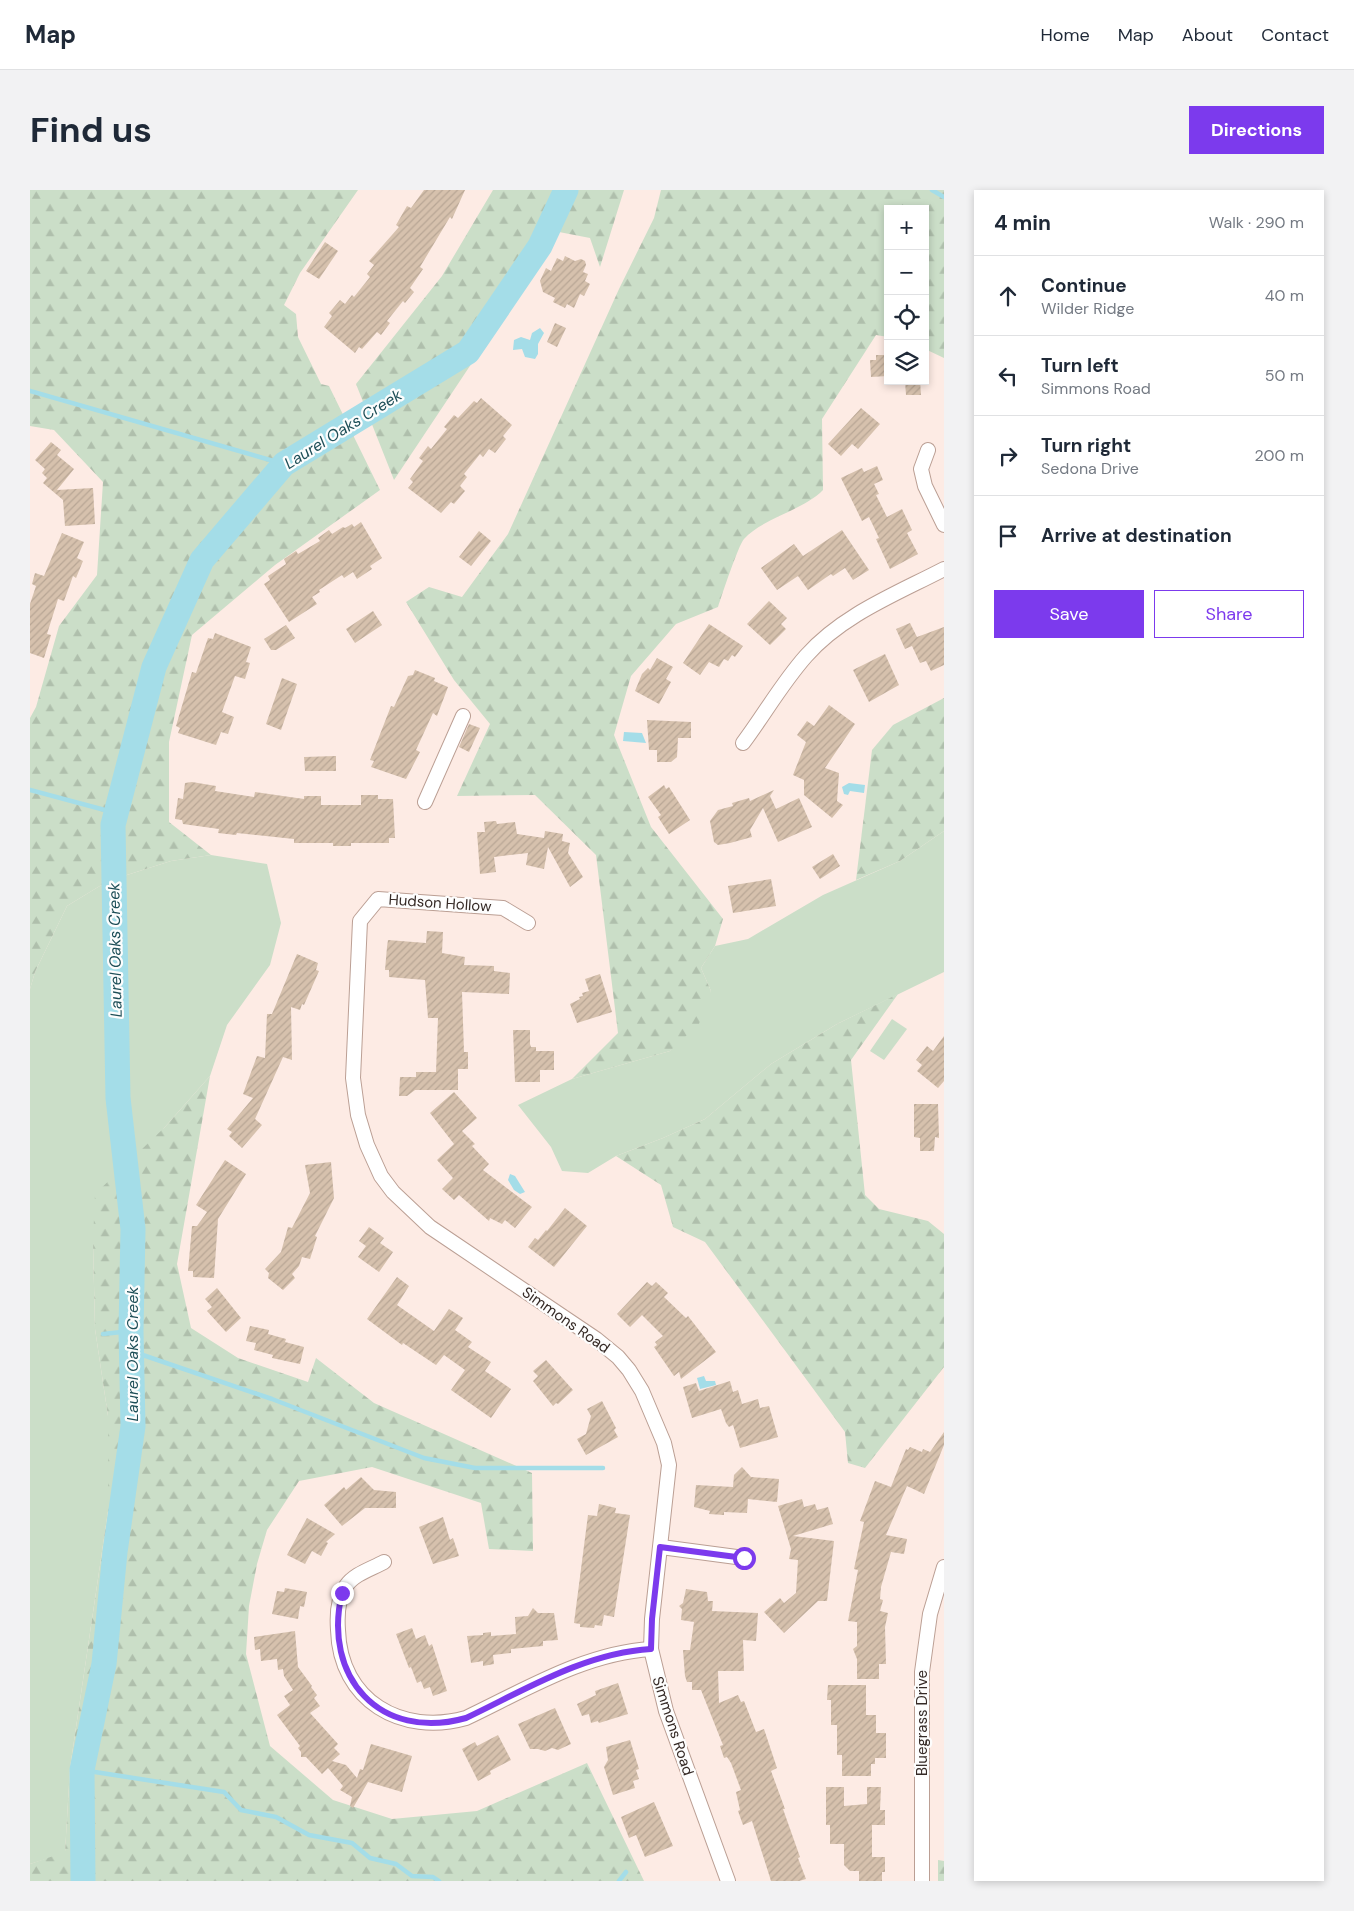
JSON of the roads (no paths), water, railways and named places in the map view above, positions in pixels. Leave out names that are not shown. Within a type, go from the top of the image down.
[{"type":"street","points":[[928,450],[921,469],[925,486],[944,525]]},
{"type":"street","points":[[743,743],[806,656],[828,635],[857,614],[944,569]]},
{"type":"street","points":[[425,802],[463,716]]},
{"type":"street","name":"Hudson Hollow","points":[[378,899],[503,908],[528,923]]},
{"type":"street","name":"Simmons Road","points":[[378,899],[360,921],[353,1078],[358,1115],[367,1145],[385,1181],[430,1227],[596,1339],[630,1370],[653,1416],[664,1443],[669,1465],[652,1619],[651,1649],[666,1711],[728,1881]]},
{"type":"street","points":[[660,1547],[744,1558]]},
{"type":"street","points":[[384,1562],[352,1578],[342,1593],[338,1617],[338,1641],[342,1663],[355,1685],[386,1714],[408,1721],[428,1724],[449,1723],[466,1718],[593,1660],[616,1653],[651,1649]]},
{"type":"street","name":"Bluegrass Drive","points":[[922,1881],[923,1665],[930,1614],[944,1567]]},
{"type":"water","points":[[540,328],[544,333],[538,344],[538,354],[535,359],[525,357],[522,349],[513,350],[514,340],[521,337],[530,340],[532,333]]},
{"type":"water","points":[[624,732],[642,733],[646,743],[623,741]]},
{"type":"water","points":[[849,783],[865,785],[864,793],[850,791],[848,795],[844,794],[842,787]]},
{"type":"water","points":[[510,1174],[515,1176],[525,1192],[520,1194],[514,1190],[508,1180]]},
{"type":"water","points":[[704,1376],[706,1381],[715,1381],[716,1385],[700,1389],[697,1378]]},
{"type":"waterway","name":"Laurel Oaks Creek","points":[[83,1881],[82,1770],[104,1664],[115,1552],[133,1426],[131,1331],[133,1229],[118,1098],[113,825],[154,667],[202,560],[284,464],[468,352],[540,246],[566,190]]},
{"type":"waterway","points":[[932,190],[944,197]]},
{"type":"waterway","points":[[30,391],[284,464]]},
{"type":"waterway","points":[[30,790],[116,813]]},
{"type":"waterway","points":[[103,1334],[131,1331]]},
{"type":"waterway","points":[[131,1351],[272,1399],[424,1458],[475,1468],[603,1468]]},
{"type":"waterway","points":[[82,1770],[224,1792],[241,1810],[276,1817],[309,1835],[352,1843],[370,1858],[396,1864],[412,1876],[433,1877],[439,1881]]},
{"type":"waterway","points":[[619,1881],[626,1872]]}]
